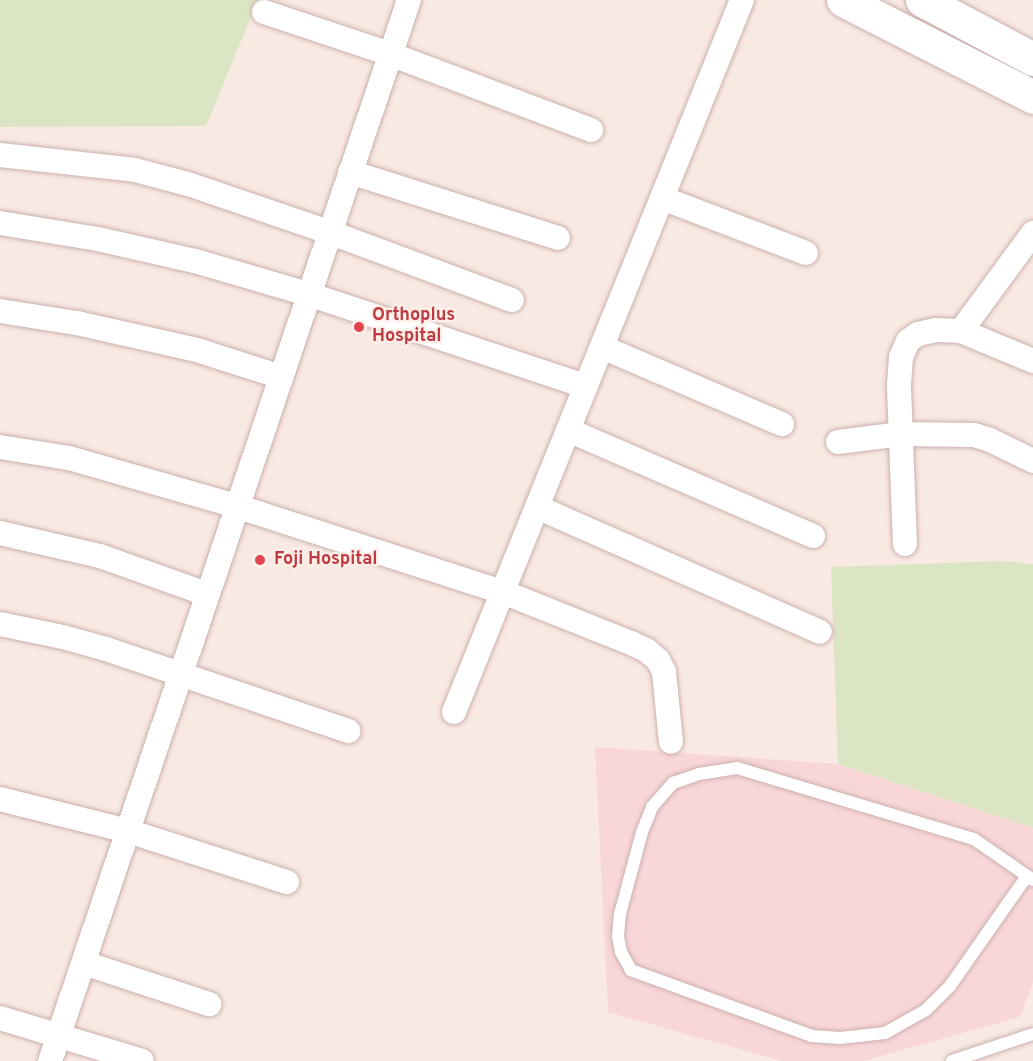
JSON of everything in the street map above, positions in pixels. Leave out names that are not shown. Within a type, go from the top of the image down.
[{"type":"main road","points":[[843,0],[1033,97]]},
{"type":"main road","points":[[922,0],[1033,59]]},
{"type":"street","points":[[50,1061],[409,0]]},
{"type":"street","points":[[454,712],[742,0]]},
{"type":"street","points":[[264,12],[390,54],[591,130]]},
{"type":"street","points":[[0,155],[135,170],[188,184],[329,232],[512,300]]},
{"type":"street","points":[[350,172],[558,238]]},
{"type":"street","points":[[662,198],[806,253]]},
{"type":"street","points":[[0,223],[144,249],[308,294],[585,386]]},
{"type":"street","points":[[961,331],[1033,233]]},
{"type":"street","points":[[0,311],[78,323],[197,350],[280,377]]},
{"type":"street","points":[[905,544],[901,357],[908,341],[918,334],[936,330],[961,331],[1033,361]]},
{"type":"street","points":[[602,347],[782,424]]},
{"type":"street","points":[[568,430],[813,536]]},
{"type":"street","points":[[838,442],[901,434],[974,435],[990,440],[1033,461]]},
{"type":"street","points":[[0,447],[69,458],[236,506],[503,592],[631,643],[646,650],[658,660],[664,672],[669,696],[671,742]]},
{"type":"street","points":[[537,507],[820,632]]},
{"type":"street","points":[[0,533],[100,556],[207,594]]},
{"type":"street","points":[[0,624],[63,637],[180,672],[348,731]]},
{"type":"street","points":[[0,799],[128,831],[287,882]]},
{"type":"street","points":[[84,963],[209,1004]]},
{"type":"street","points":[[0,1018],[142,1061]]},
{"type":"lane","points":[[737,768],[974,839],[1030,878],[950,986],[926,1010],[885,1033],[840,1038],[812,1036],[631,970],[621,952],[618,936],[620,914],[642,832],[652,807],[673,783],[737,768]]},
{"type":"lane","points":[[952,1061],[1033,1034]]},
{"type":"shaded area","points":[[595,747],[838,764],[1033,828],[1033,982],[1020,1017],[863,1061],[782,1061],[608,1012]]},
{"type":"green space","points":[[0,0],[258,0],[206,126],[0,127]]},
{"type":"green space","points":[[1002,561],[1033,564],[1033,828],[838,764],[831,567]]},
{"type":"place","name":"Orthoplus Hospital","points":[[359,327]]},
{"type":"place","name":"Foji Hospital","points":[[260,560]]}]
